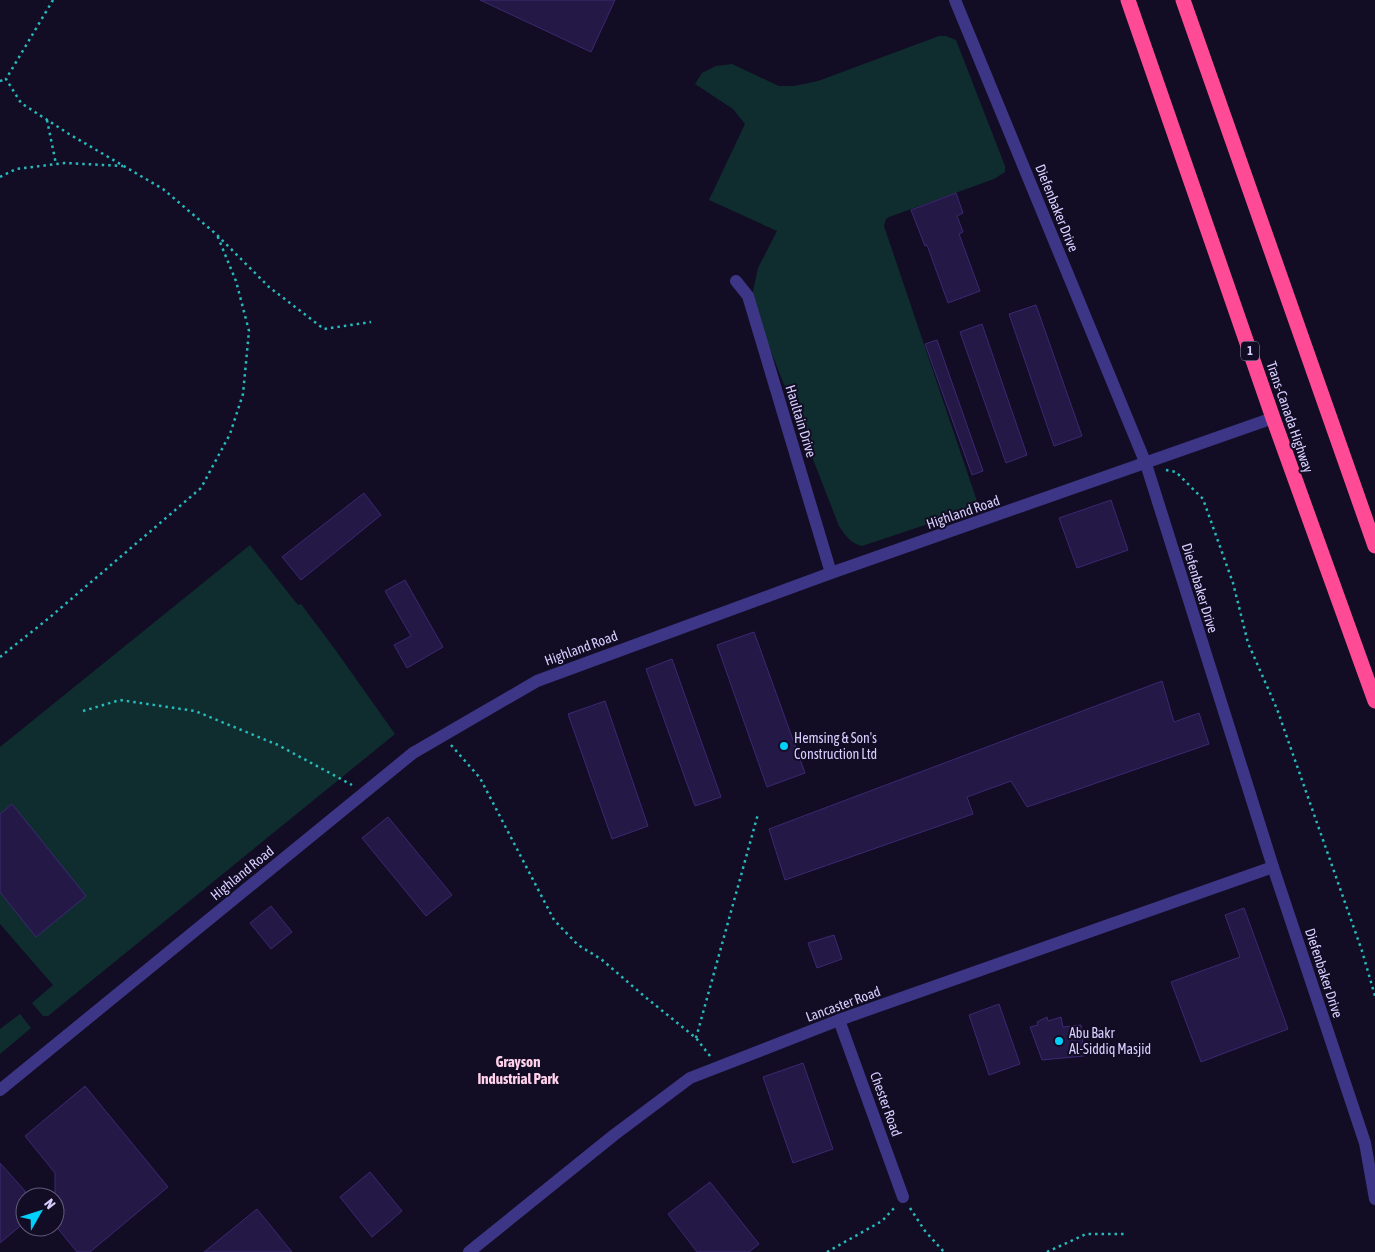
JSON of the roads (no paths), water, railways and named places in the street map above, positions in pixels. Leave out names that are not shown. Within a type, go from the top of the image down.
[{"type":"highway","name":"Trans-Canada Highway","points":[[1128,0],[1273,418],[1375,702]]},
{"type":"highway","points":[[1183,0],[1375,546]]},
{"type":"highway","points":[[1192,0],[1213,81]]},
{"type":"street","name":"Diefenbaker Drive","points":[[955,0],[1146,464],[1273,867],[1365,1143],[1375,1199]]},
{"type":"street","name":"Haultain Drive","points":[[736,281],[748,296],[831,573]]},
{"type":"street","name":"Highland Road","points":[[0,1090],[413,753],[537,681],[831,573],[1273,418]]},
{"type":"street","name":"Lancaster Road","points":[[469,1252],[690,1078],[840,1020],[1273,867]]},
{"type":"street","name":"Chester Road","points":[[840,1020],[903,1197]]},
{"type":"place","name":"Hemsing & Son's Construction Ltd","points":[[784,746]]},
{"type":"place","name":"Abu Bakr Al-Siddiq Masjid","points":[[1059,1041]]},
{"type":"district","name":"Grayson Industrial Park","points":[[518,1070]]}]
